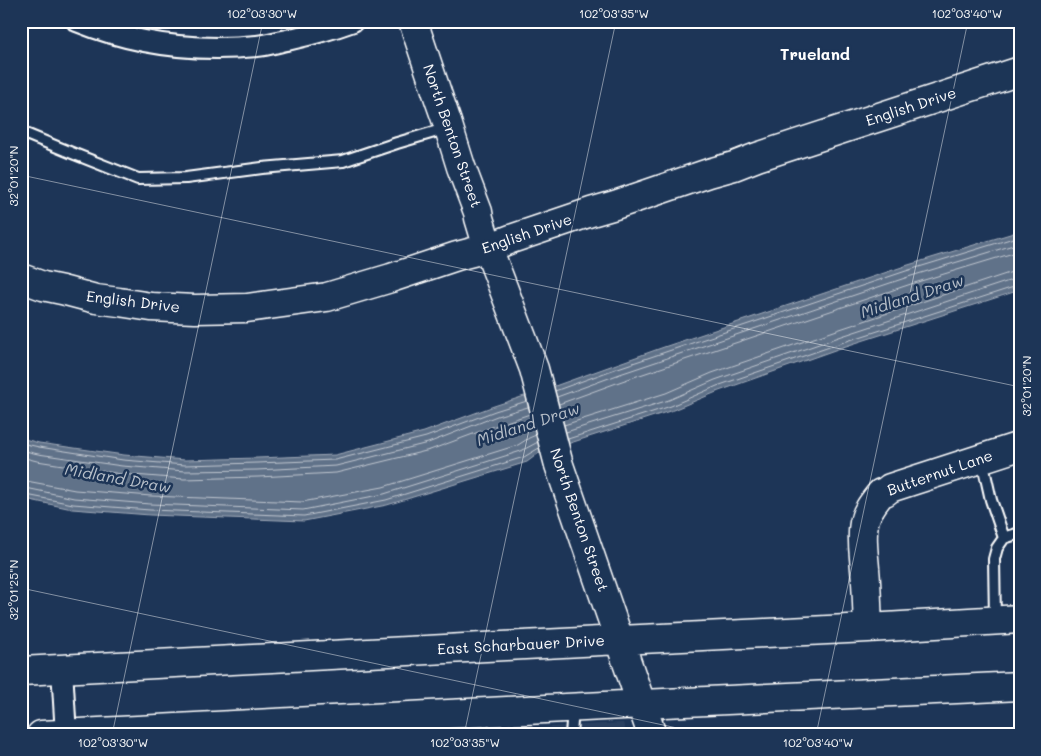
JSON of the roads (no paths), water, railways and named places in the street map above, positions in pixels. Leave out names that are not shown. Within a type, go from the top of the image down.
[{"type":"street","points":[[77,21],[96,29],[138,40],[221,49],[268,44],[311,34],[353,21]]},
{"type":"street","name":"North Benton Street","points":[[413,21],[461,167],[478,212],[488,248],[534,369],[559,465],[643,704],[652,735]]},
{"type":"street","name":"English Drive","points":[[21,278],[96,300],[151,307],[195,309],[247,308],[341,293],[488,248],[1020,70]]},
{"type":"street","name":"Butternut Lane","points":[[868,628],[863,544],[864,520],[874,501],[881,493],[890,488],[1020,446]]},
{"type":"street","name":"East Scharbauer Drive","points":[[21,671],[1008,620]]},
{"type":"street","points":[[62,669],[58,734],[353,723],[643,704],[1020,686]]},
{"type":"lane","points":[[21,132],[138,179],[186,178],[262,168],[343,161],[449,128]]},
{"type":"lane","points":[[982,458],[991,500],[1004,538]]},
{"type":"lane","points":[[1008,620],[994,559],[997,548],[1004,538],[1020,533]]},
{"type":"lane","points":[[571,735],[574,708]]},
{"type":"water","name":"Midland Draw","points":[[1020,231],[1020,290],[846,346],[719,391],[673,410],[539,453],[527,462],[387,505],[304,521],[150,515],[72,509],[21,498],[21,438],[39,443],[124,455],[185,460],[335,455],[424,432],[664,347],[905,266]]},
{"type":"district","name":"Trueland","points":[[815,54]]}]
